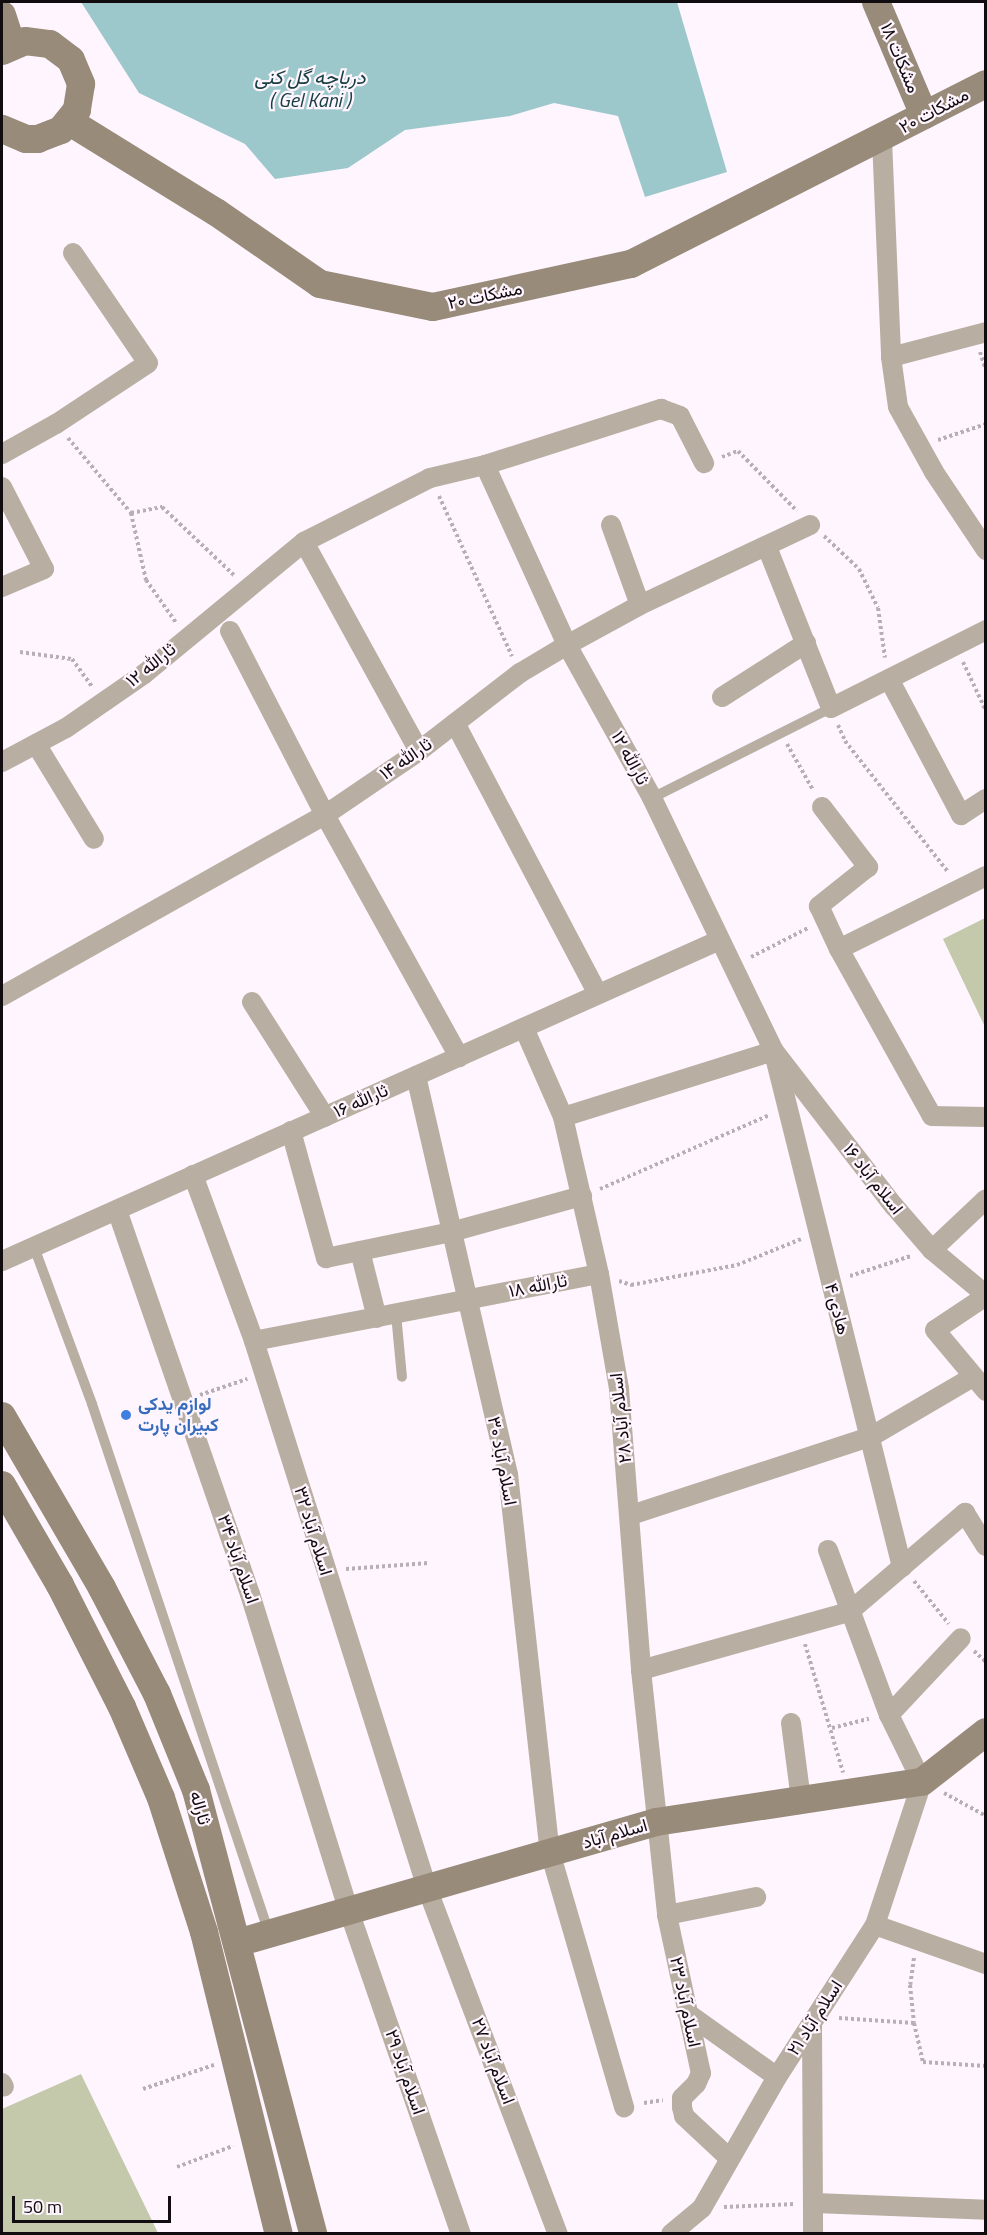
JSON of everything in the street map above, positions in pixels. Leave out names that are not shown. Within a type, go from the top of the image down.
[{"type":"street","name":"مشکات ۱۸","points":[[876,2],[924,115]]},
{"type":"street","points":[[2,15],[7,48],[24,41],[50,44],[71,60],[81,84],[77,110],[70,122],[55,133],[38,139],[14,136],[2,129]]},
{"type":"street","name":"مشکات ۲۰","points":[[70,122],[216,212],[320,284],[433,308],[631,264],[882,139],[986,84]]},
{"type":"street","name":"مشکات ۲۰","points":[[882,139],[891,357],[898,406],[919,446],[986,550]]},
{"type":"street","points":[[2,454],[56,424],[148,363],[73,253]]},
{"type":"street","points":[[891,357],[986,332]]},
{"type":"street","name":"ثارالله ۱۲","points":[[2,762],[36,744],[103,702],[304,542],[430,478],[485,465],[662,409],[680,416],[704,463]]},
{"type":"street","name":"ثارالله ۱۲","points":[[485,465],[567,645],[652,798],[774,1051]]},
{"type":"street","points":[[2,487],[44,569],[2,587]]},
{"type":"street","points":[[611,525],[640,605]]},
{"type":"street","name":"ثارالله ۱۴","points":[[2,996],[326,815],[419,751],[520,673],[567,645],[640,605],[810,525]]},
{"type":"street","points":[[304,542],[419,751]]},
{"type":"street","points":[[767,547],[831,708],[986,630]]},
{"type":"street","points":[[230,631],[326,815],[459,1056]]},
{"type":"street","points":[[722,697],[806,643]]},
{"type":"street","points":[[889,679],[961,815],[986,799]]},
{"type":"street","points":[[455,723],[598,994]]},
{"type":"street","points":[[36,744],[94,839]]},
{"type":"street","points":[[822,807],[868,867],[819,906],[839,949],[932,1116],[986,1118]]},
{"type":"street","points":[[839,949],[986,876]]},
{"type":"street","name":"ثارالله ۱۶","points":[[2,1261],[720,940]]},
{"type":"street","points":[[252,1002],[325,1117]]},
{"type":"street","name":"اسلام آباد ۲۸","points":[[524,1028],[563,1117],[599,1274],[619,1389],[631,1515],[641,1670],[656,1821]]},
{"type":"street","points":[[563,1117],[774,1051]]},
{"type":"street","name":"هادی ۴","points":[[774,1051],[816,1233],[872,1436],[902,1567]]},
{"type":"street","name":"اسلام آباد ۱۶","points":[[774,1051],[932,1250],[986,1295]]},
{"type":"street","name":"اسلام آباد ۳۰","points":[[416,1076],[508,1474],[550,1852],[624,2107]]},
{"type":"street","points":[[291,1131],[326,1258],[451,1232],[582,1196]]},
{"type":"street","name":"اسلام آباد ۳۲","points":[[193,1175],[254,1341],[427,1888]]},
{"type":"street","points":[[932,1250],[986,1199]]},
{"type":"street","name":"اسلام آباد ۳۴","points":[[117,1210],[250,1594],[349,1911]]},
{"type":"street","points":[[360,1251],[386,1316]]},
{"type":"street","name":"ثارالله ۱۸","points":[[254,1341],[599,1274]]},
{"type":"street","points":[[631,1515],[872,1436],[979,1384],[935,1330],[986,1295]]},
{"type":"street","name":"ثاراله","points":[[2,1416],[102,1588],[157,1694],[196,1790],[313,2234]]},
{"type":"street","points":[[2,1470],[26,1456]]},
{"type":"street","name":"ثاراله","points":[[2,1485],[60,1586],[122,1707],[161,1798],[204,1932],[279,2234]]},
{"type":"street","points":[[641,1670],[849,1612],[965,1514],[986,1546]]},
{"type":"street","points":[[828,1550],[849,1612],[889,1715],[922,1782]]},
{"type":"street","points":[[889,1715],[961,1638]]},
{"type":"street","points":[[791,1723],[801,1800]]},
{"type":"street","name":"اسلام آباد","points":[[237,1943],[656,1821],[922,1782],[986,1732]]},
{"type":"street","name":"اسلام آباد ۲۱","points":[[671,2234],[702,2208],[728,2157],[875,1925],[922,1782]]},
{"type":"street","name":"اسلام آباد ۲۳","points":[[656,1821],[667,1914],[701,2073],[682,2100]]},
{"type":"street","name":"اسلام آباد ۲۷","points":[[427,1888],[558,2234]]},
{"type":"street","points":[[667,1914],[756,1897]]},
{"type":"street","name":"اسلام آباد ۲۹","points":[[349,1911],[461,2234]]},
{"type":"street","points":[[875,1925],[986,1964]]},
{"type":"street","points":[[687,2013],[777,2077]]},
{"type":"street","points":[[813,2234],[815,2020]]},
{"type":"street","points":[[682,2100],[684,2116],[728,2157]]},
{"type":"street","points":[[815,2203],[986,2210]]},
{"type":"lane","points":[[652,798],[831,708]]},
{"type":"lane","points":[[34,1247],[96,1416],[269,1934]]},
{"type":"lane","points":[[386,1316],[402,1377]]},
{"type":"path","points":[[56,424],[131,513],[146,580],[186,637]]},
{"type":"path","points":[[919,446],[986,424]]},
{"type":"path","points":[[430,478],[520,673]]},
{"type":"path","points":[[131,513],[162,507],[247,587]]},
{"type":"path","points":[[955,645],[986,711]]},
{"type":"path","points":[[20,652],[72,659],[103,702]]},
{"type":"path","points":[[831,708],[845,741],[961,888]]},
{"type":"path","points":[[781,733],[822,807]]},
{"type":"path","points":[[732,967],[825,919]]},
{"type":"path","points":[[582,1196],[786,1108]]},
{"type":"path","points":[[599,1274],[631,1285],[726,1267],[816,1233]]},
{"type":"path","points":[[829,1282],[932,1250]]},
{"type":"path","points":[[183,1401],[264,1374]]},
{"type":"path","points":[[326,1571],[429,1563]]},
{"type":"path","points":[[902,1567],[961,1638],[986,1662]]},
{"type":"path","points":[[799,1626],[832,1728],[848,1793]]},
{"type":"path","points":[[832,1728],[889,1715]]},
{"type":"path","points":[[922,1782],[986,1816]]},
{"type":"path","points":[[916,1940],[910,1985],[914,2023],[923,2062],[986,2066]]},
{"type":"path","points":[[815,2020],[914,2023]]},
{"type":"path","points":[[143,2089],[234,2058]]},
{"type":"path","points":[[624,2107],[682,2100]]},
{"type":"path","points":[[177,2167],[254,2139]]},
{"type":"path","points":[[702,2208],[815,2203]]},
{"type":"green space","points":[[985,918],[985,1027],[943,939]]},
{"type":"green space","points":[[81,2074],[158,2233],[2,2233],[2,2109]]},
{"type":"water","name":"دریاچه گل کنی ( Gel Kani )","points":[[81,2],[677,2],[727,172],[645,197],[618,116],[554,103],[510,116],[405,130],[348,168],[275,179],[245,144],[139,93]]},
{"type":"place","name":"لوازم یدکی کبیران پارت","points":[[126,1415]]}]
